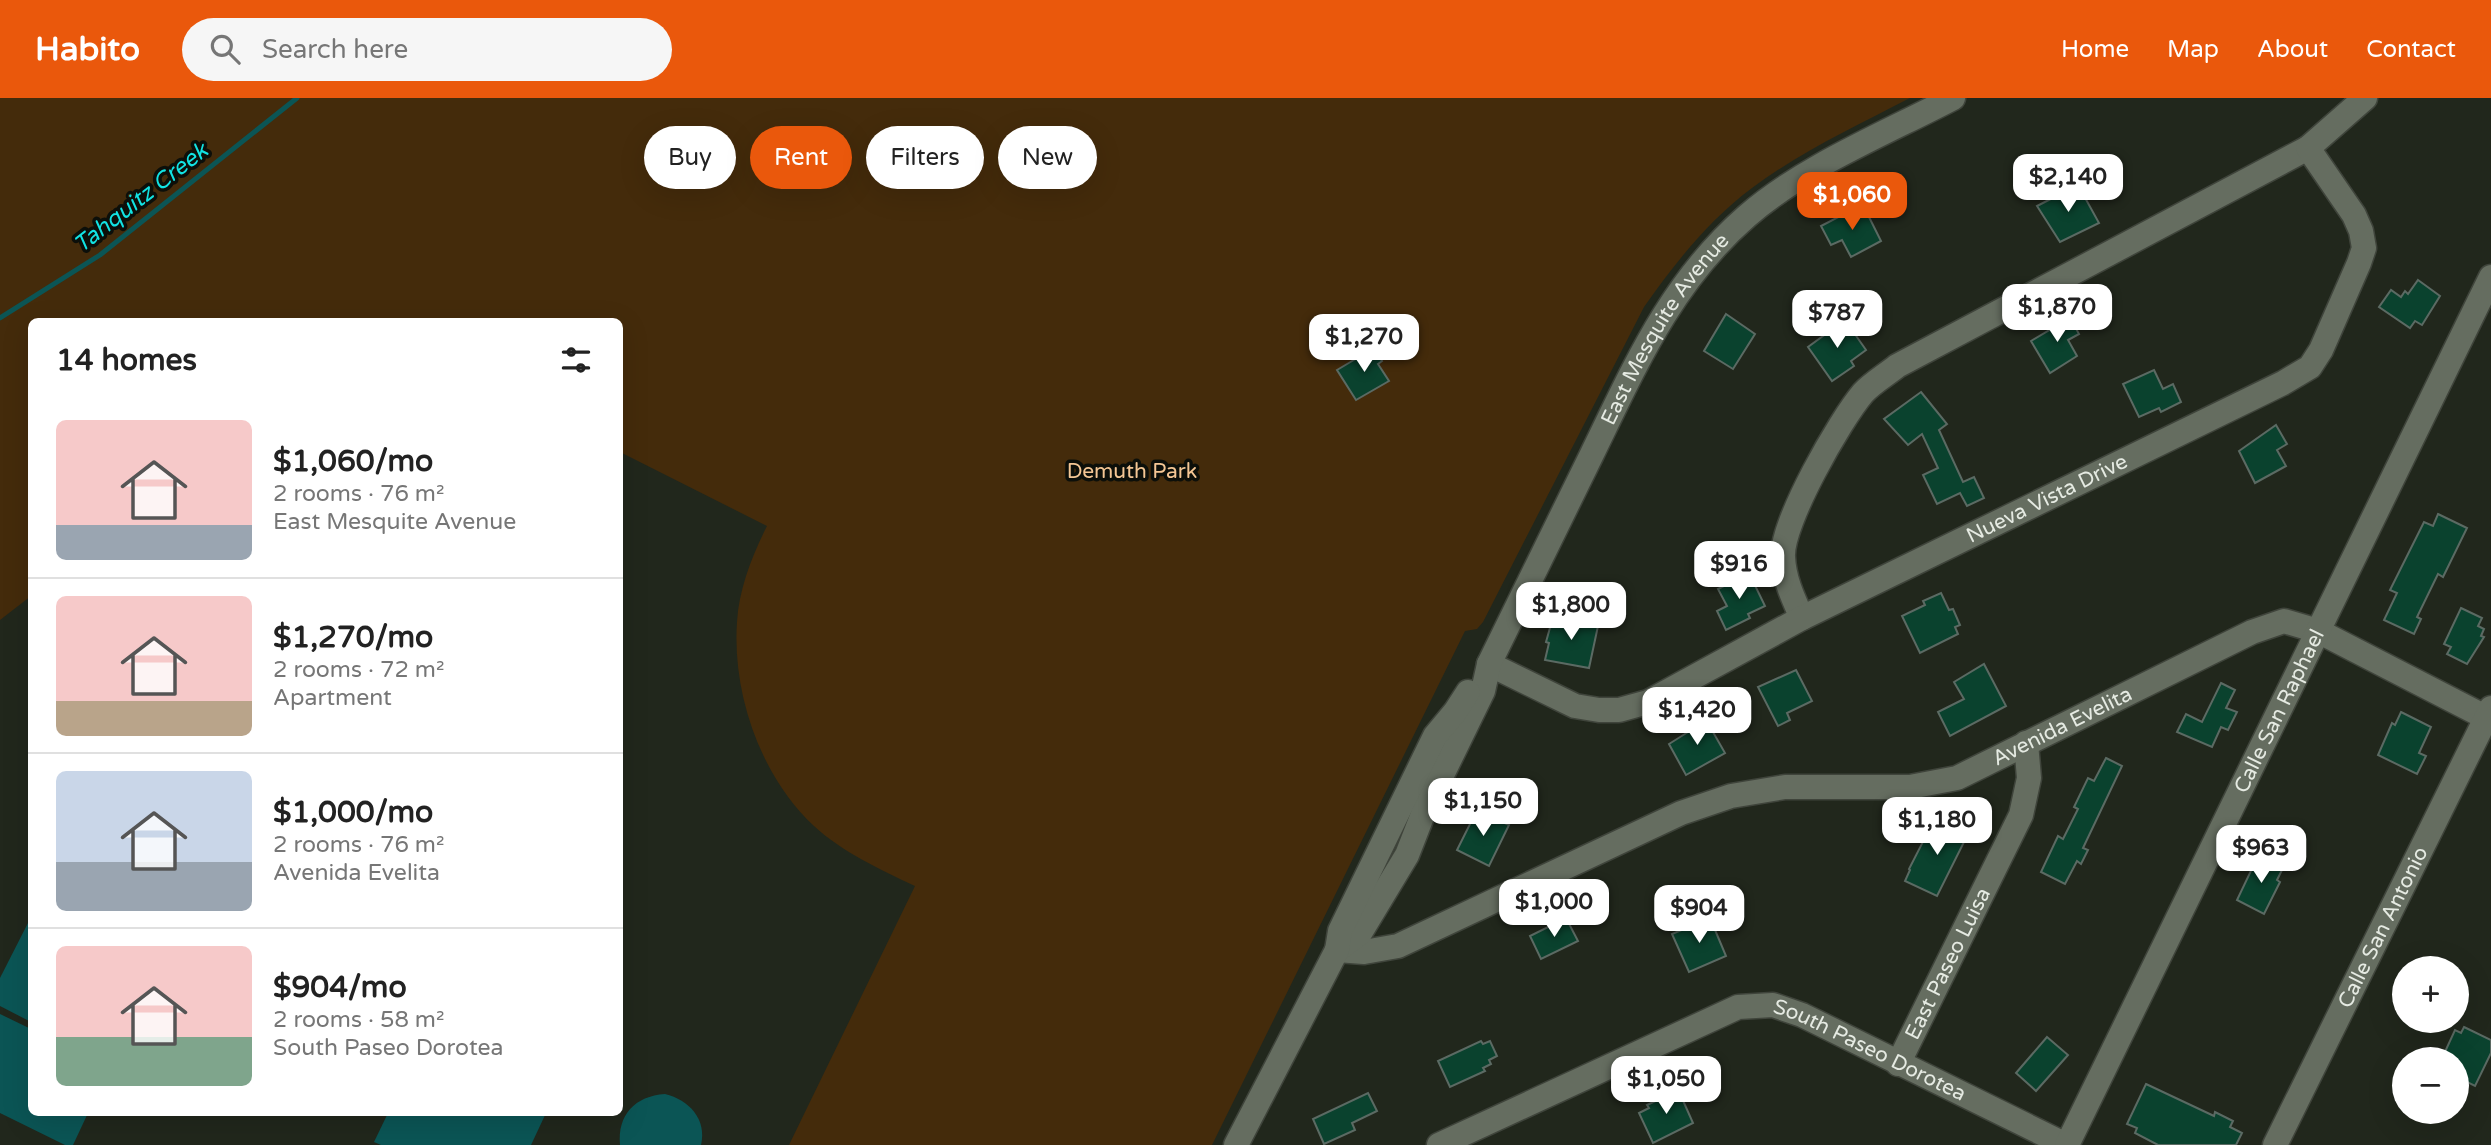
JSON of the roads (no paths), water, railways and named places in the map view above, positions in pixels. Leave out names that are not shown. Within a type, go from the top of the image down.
[{"type":"street","name":"East Mesquite Avenue","points":[[1236,1145],[1337,950],[1340,931],[1435,736],[1489,664],[1651,334],[1691,274],[1719,242],[1749,214],[1790,183],[1953,98]]},
{"type":"street","points":[[1802,618],[1787,583],[1783,555],[1789,523],[1838,430],[1864,392],[1897,366],[2308,148],[2365,98]]},
{"type":"street","name":"Nueva Vista Drive","points":[[1489,664],[1575,706],[1619,710],[1648,702],[1802,618],[2283,383],[2310,367],[2332,325],[2364,247],[2354,215],[2308,148]]},
{"type":"street","name":"Calle San Raphael","points":[[2067,1145],[2491,277]]},
{"type":"street","name":"Avenida Evelita","points":[[1337,950],[1364,952],[1398,946],[1681,813],[1731,796],[1785,787],[1910,787],[1957,778],[2252,632],[2284,621],[2318,631],[2489,716]]},
{"type":"street","name":"Calle San Antonio","points":[[2275,1145],[2489,716]]},
{"type":"street","name":"East Paseo Luisa","points":[[1898,1064],[2021,815],[2029,778],[2026,743]]},
{"type":"street","name":"South Paseo Dorotea","points":[[1439,1145],[1738,1007],[1773,1005],[1802,1015],[2067,1145]]},
{"type":"water","points":[[28,923],[28,1020],[0,1006],[0,978]]},
{"type":"water","points":[[0,1014],[28,1028],[28,1116],[87,1116],[73,1145],[65,1145],[0,1113]]},
{"type":"water","points":[[665,1094],[689,1106],[699,1119],[701,1145],[620,1145],[622,1125],[630,1109],[645,1099]]},
{"type":"water","points":[[387,1116],[545,1116],[531,1145],[381,1145],[374,1142]]},
{"type":"waterway","name":"Tahquitz Creek","points":[[0,318],[100,255],[297,98]]},
{"type":"park label","name":"Demuth Park","points":[[1132,471]]}]
